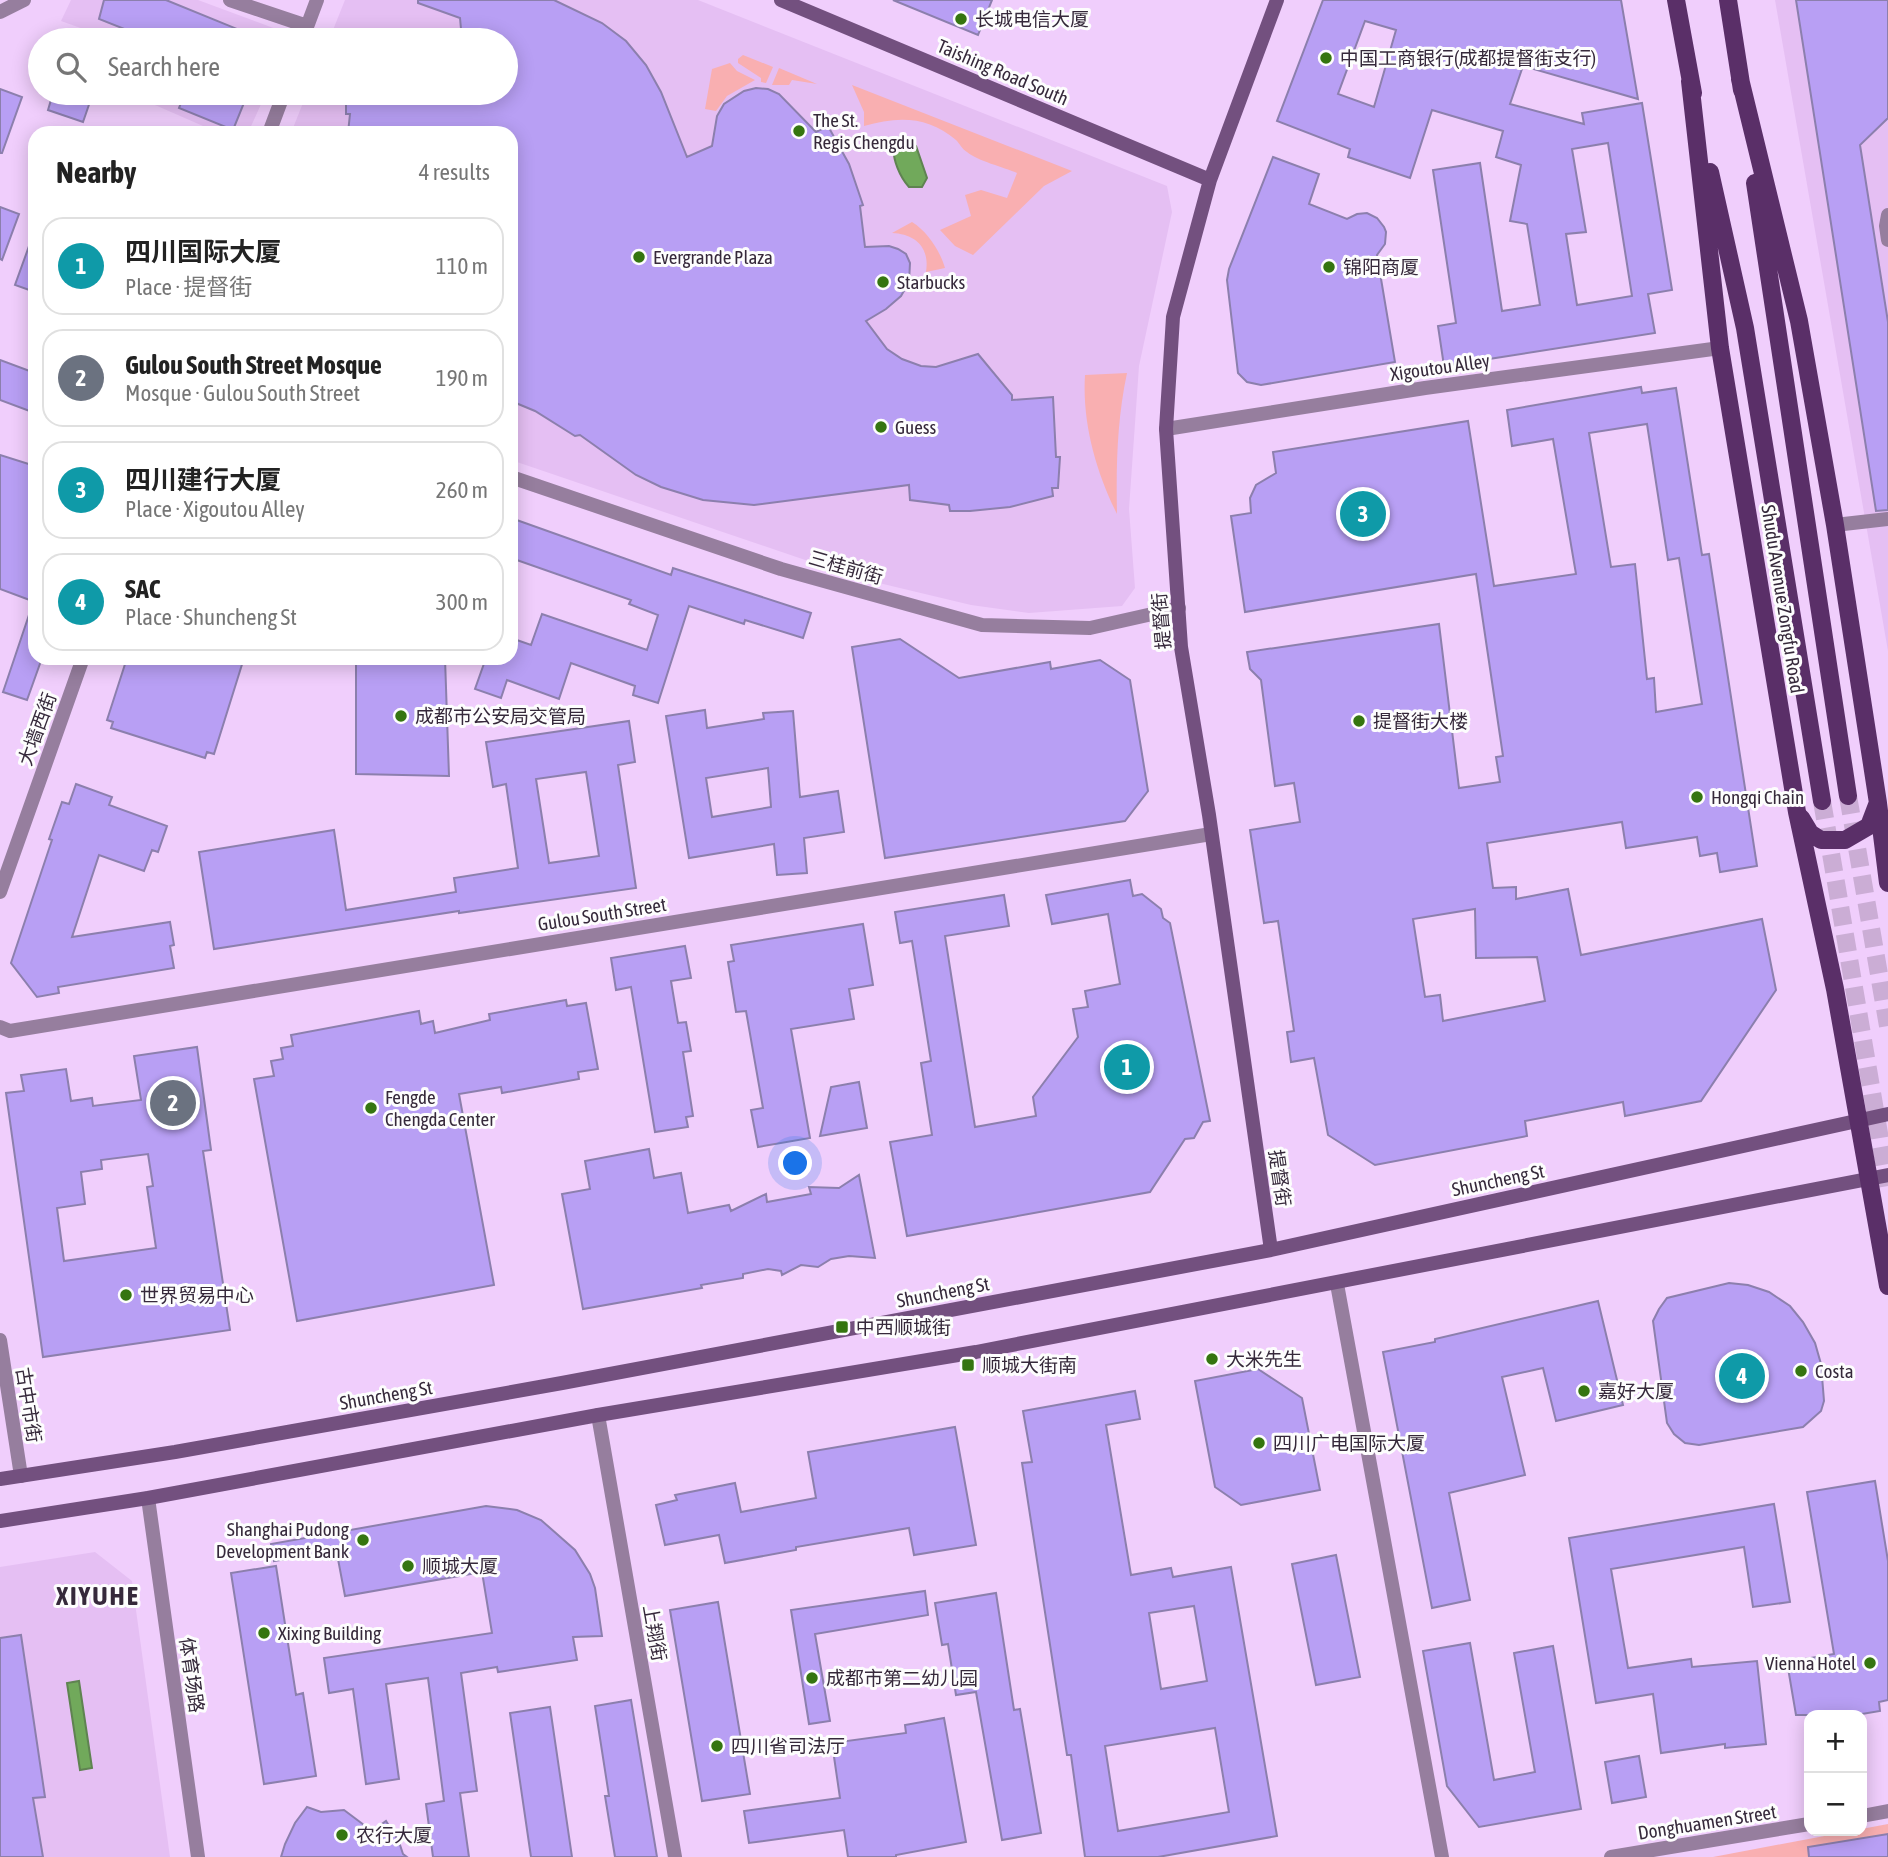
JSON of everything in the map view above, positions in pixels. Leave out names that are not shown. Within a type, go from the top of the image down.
[{"type":"main road","name":"Taishing Road South","points":[[781,0],[1210,180]]},
{"type":"main road","name":"提督街","points":[[1271,1250],[1181,647],[1166,429],[1173,317],[1210,180],[1277,0]]},
{"type":"main road","name":"Shudu Avenue Zongfu Road","points":[[1676,0],[1690,81],[1745,328],[1822,801]]},
{"type":"main road","name":"Shudu Avenue Zongfu Road","points":[[1728,0],[1848,796]]},
{"type":"main road","name":"Shudu Avenue Zongfu Road","points":[[1740,79],[1799,321],[1835,525],[1885,840],[1888,883]]},
{"type":"main road","name":"Shudu Avenue Zongfu Road","points":[[1690,81],[1720,348],[1797,812],[1835,989],[1858,1121],[1879,1177],[1888,1286]]},
{"type":"main road","points":[[1797,812],[1810,834],[1821,840],[1844,840],[1869,826],[1878,803]]},
{"type":"main road","name":"Shuncheng St","points":[[0,1479],[175,1452],[575,1381],[1271,1250],[1888,1114]]},
{"type":"main road","points":[[0,1521],[148,1498],[598,1415],[976,1352],[1879,1177]]},
{"type":"street","points":[[0,12],[24,0]]},
{"type":"street","points":[[230,0],[294,28]]},
{"type":"street","points":[[307,28],[317,0]]},
{"type":"street","points":[[272,126],[280,105]]},
{"type":"street","points":[[1888,215],[1888,240]]},
{"type":"street","name":"Xigoutou Alley","points":[[1166,429],[1425,388],[1720,348]]},
{"type":"street","name":"三桂前街","points":[[518,479],[781,569],[982,625],[1090,628],[1180,608]]},
{"type":"street","points":[[1835,525],[1888,519]]},
{"type":"street","name":"大墙西街","points":[[0,892],[81,665]]},
{"type":"street","name":"Gulou South Street","points":[[0,1027],[10,1031],[23,1029],[1211,834]]},
{"type":"street","points":[[1337,1283],[1443,1857]]},
{"type":"street","name":"古中市街","points":[[0,1340],[21,1476]]},
{"type":"street","name":"上翔街","points":[[598,1415],[676,1857]]},
{"type":"street","name":"体育场路","points":[[148,1498],[198,1857]]},
{"type":"street","points":[[1867,1815],[1888,1811]]},
{"type":"street","name":"Donghuamen Street","points":[[1611,1857],[1804,1825]]},
{"type":"shaded area","points":[[71,0],[198,0],[273,28],[81,28],[61,21]]},
{"type":"shaded area","name":"Evergrande Plaza","points":[[345,0],[698,0],[1167,186],[1172,212],[1139,366],[1129,509],[1135,588],[1122,606],[1029,613],[971,605],[858,578],[518,462],[518,126],[294,126],[302,105],[518,105],[518,28],[334,28]]},
{"type":"shaded area","points":[[1775,0],[1888,0],[1888,651]]},
{"type":"shaded area","points":[[743,55],[773,67],[766,83],[738,63],[738,59]]},
{"type":"shaded area","points":[[730,63],[737,71],[755,80],[727,96],[716,111],[705,109],[712,69]]},
{"type":"shaded area","points":[[779,68],[817,84],[792,80],[789,85],[772,85]]},
{"type":"shaded area","points":[[852,85],[1072,171],[1044,186],[973,255],[955,246],[940,230],[971,216],[965,195],[981,190],[1007,198],[1017,173],[972,155],[945,132],[924,122],[901,120],[864,126],[864,112]]},
{"type":"shaded area","points":[[155,105],[261,105],[251,126],[203,126]]},
{"type":"shaded area","points":[[905,140],[916,146],[927,178],[922,187],[909,187],[897,168],[894,146]]},
{"type":"shaded area","points":[[912,222],[933,242],[945,268],[926,272],[926,255],[919,244],[908,236],[892,233]]},
{"type":"shaded area","points":[[1127,373],[1118,443],[1117,514],[1092,447],[1086,411],[1085,375]]},
{"type":"shaded area","points":[[95,1552],[132,1581],[170,1857],[0,1857],[0,1567]]},
{"type":"shaded area","points":[[79,1681],[92,1768],[80,1770],[67,1683]]},
{"type":"shaded area","points":[[1888,1824],[1888,1857],[1713,1857],[1824,1836],[1867,1836],[1867,1828]]},
{"type":"building","points":[[104,0],[166,0],[235,28],[122,28],[99,19]]},
{"type":"building","name":"Evergrande Plaza","points":[[418,0],[554,0],[602,23],[626,41],[646,65],[661,92],[687,157],[712,146],[717,116],[724,104],[744,91],[756,88],[779,94],[816,132],[828,126],[849,164],[863,205],[860,206],[865,247],[889,246],[898,249],[906,254],[910,263],[909,282],[901,296],[866,321],[887,349],[902,359],[921,366],[936,367],[978,354],[1012,395],[1012,400],[1053,397],[1056,457],[1060,457],[1058,488],[1052,488],[1053,496],[1010,507],[970,511],[950,511],[949,505],[910,500],[909,485],[754,505],[703,500],[661,487],[636,475],[580,435],[575,436],[535,411],[518,404],[518,126],[349,126],[350,114],[346,114],[346,105],[518,105],[518,28],[461,28],[460,18],[418,3]]},
{"type":"building","name":"长城电信大厦","points":[[893,0],[992,0],[978,35]]},
{"type":"building","points":[[1323,0],[1621,0],[1638,99],[1523,66],[1510,104],[1584,124],[1582,113],[1642,103],[1672,290],[1648,294],[1655,333],[1444,366],[1438,326],[1456,323],[1433,170],[1480,163],[1502,311],[1540,305],[1527,224],[1510,221],[1521,165],[1496,157],[1503,131],[1432,110],[1410,178],[1348,157],[1350,149],[1277,121]],"holes":[[[1365,21],[1396,30],[1374,107],[1338,94]],[[1608,143],[1632,296],[1577,305],[1566,234],[1586,232],[1572,149]]]},
{"type":"building","points":[[1796,0],[1888,0],[1888,118],[1860,145],[1888,322],[1888,510],[1876,511]]},
{"type":"building","points":[[0,89],[22,97],[2,153],[0,153]]},
{"type":"building","points":[[49,105],[89,105],[83,122],[48,110]]},
{"type":"building","points":[[180,105],[243,105],[235,126],[223,126],[179,108]]},
{"type":"building","points":[[1273,157],[1319,174],[1309,204],[1347,219],[1367,213],[1377,218],[1384,227],[1385,244],[1377,255],[1395,362],[1261,385],[1247,382],[1238,373],[1227,280]]},
{"type":"building","points":[[0,207],[19,214],[2,260],[0,259]]},
{"type":"building","points":[[28,249],[28,290],[15,285]]},
{"type":"building","points":[[0,360],[28,370],[28,410],[0,400]]},
{"type":"building","points":[[1641,387],[1642,393],[1676,388],[1702,555],[1709,554],[1757,866],[1720,872],[1717,853],[1700,856],[1697,837],[1626,848],[1622,822],[1487,843],[1493,888],[1516,887],[1516,899],[1568,889],[1581,955],[1762,919],[1776,990],[1701,1101],[1625,1116],[1623,1102],[1525,1121],[1527,1136],[1375,1165],[1328,1135],[1314,1058],[1291,1062],[1287,1032],[1294,1031],[1278,921],[1264,923],[1250,830],[1300,822],[1294,783],[1275,786],[1261,680],[1250,669],[1247,652],[1439,624],[1459,788],[1500,782],[1496,757],[1503,756],[1476,574],[1245,612],[1231,516],[1251,513],[1250,498],[1256,485],[1276,473],[1273,452],[1468,421],[1494,586],[1576,574],[1553,439],[1512,446],[1507,410]],"holes":[[[1647,424],[1668,560],[1679,558],[1702,704],[1656,712],[1654,678],[1647,679],[1635,564],[1611,567],[1589,433]],[[1475,909],[1476,958],[1537,957],[1545,1001],[1443,1021],[1440,995],[1425,997],[1413,919]]]},
{"type":"building","points":[[0,455],[28,464],[28,599],[0,589]]},
{"type":"building","points":[[518,520],[671,575],[673,568],[811,613],[803,638],[745,620],[744,624],[689,606],[658,703],[633,695],[635,686],[571,663],[559,699],[507,680],[501,698],[475,689],[484,665],[518,665],[518,640],[531,645],[542,614],[647,650],[658,615],[629,604],[631,600],[518,560]]},
{"type":"building","points":[[28,618],[28,665],[40,665],[27,700],[3,692]]},
{"type":"building","points":[[900,639],[959,678],[1050,662],[1051,669],[1100,660],[1130,680],[1148,791],[1125,821],[885,858],[852,647]]},
{"type":"building","points":[[125,665],[242,665],[214,754],[207,752],[205,758],[111,728],[113,722],[107,720]]},
{"type":"building","name":"成都市公安局交管局","points":[[356,665],[445,665],[449,776],[356,774]]},
{"type":"building","points":[[705,710],[707,728],[764,719],[763,713],[793,711],[800,797],[838,791],[844,832],[804,838],[807,873],[777,875],[774,844],[689,858],[666,716]],"holes":[[[768,768],[771,807],[712,817],[706,778]]]},
{"type":"building","points":[[629,721],[635,762],[618,765],[636,888],[459,911],[214,949],[199,852],[334,830],[346,910],[456,892],[454,878],[518,868],[506,784],[493,787],[486,742]],"holes":[[[586,772],[599,856],[549,863],[536,779]]]},
{"type":"building","points":[[76,784],[112,797],[109,805],[167,826],[158,852],[152,850],[144,871],[99,855],[72,937],[170,922],[174,968],[58,987],[59,993],[37,997],[11,963],[62,802],[69,804]]},
{"type":"building","points":[[1130,880],[1133,896],[1142,894],[1161,909],[1163,918],[1170,923],[1210,1121],[1203,1122],[1194,1138],[1185,1139],[1150,1192],[907,1236],[890,1142],[932,1135],[921,1063],[931,1061],[912,941],[900,943],[895,912],[1004,895],[1009,926],[945,936],[975,1127],[1036,1116],[1033,1097],[1078,1037],[1073,1009],[1088,1007],[1085,991],[1120,984],[1108,914],[1052,924],[1046,895]]},
{"type":"building","points":[[863,924],[873,985],[849,989],[854,1019],[791,1029],[810,1138],[758,1147],[751,1110],[763,1108],[746,1011],[736,1012],[728,962],[734,961],[731,945]]},
{"type":"building","points":[[685,946],[691,978],[671,981],[678,1023],[686,1022],[691,1051],[683,1052],[693,1116],[686,1117],[688,1127],[655,1132],[631,987],[616,990],[611,958]]},
{"type":"building","points":[[566,1000],[567,1006],[586,1003],[598,1069],[578,1072],[579,1079],[502,1093],[501,1087],[459,1094],[494,1285],[297,1321],[254,1079],[274,1076],[271,1061],[283,1059],[281,1048],[293,1046],[291,1035],[419,1011],[421,1024],[433,1021],[435,1033],[490,1020],[489,1014]]},
{"type":"building","points":[[197,1047],[211,1150],[203,1151],[230,1330],[43,1357],[6,1093],[24,1091],[21,1075],[66,1069],[71,1101],[92,1098],[93,1106],[141,1100],[134,1056]],"holes":[[[148,1154],[153,1186],[147,1187],[156,1248],[64,1261],[57,1208],[85,1204],[81,1172],[102,1169],[101,1160]]]},
{"type":"building","points":[[859,1082],[867,1128],[820,1136],[831,1087]]},
{"type":"building","points":[[649,1149],[654,1178],[681,1173],[688,1213],[729,1205],[731,1211],[766,1194],[767,1202],[811,1194],[809,1187],[839,1188],[859,1175],[875,1258],[849,1256],[831,1259],[818,1267],[801,1265],[782,1275],[781,1271],[768,1269],[743,1274],[743,1278],[701,1285],[702,1288],[583,1309],[562,1194],[590,1189],[585,1161]]},
{"type":"building","points":[[1729,1283],[1748,1285],[1769,1292],[1790,1306],[1803,1322],[1815,1343],[1821,1364],[1824,1401],[1821,1411],[1803,1427],[1699,1445],[1685,1443],[1674,1434],[1667,1423],[1653,1321],[1667,1298]]},
{"type":"building","points":[[1598,1301],[1623,1405],[1556,1421],[1543,1368],[1502,1377],[1525,1475],[1449,1493],[1470,1600],[1432,1608],[1383,1352],[1435,1342],[1435,1339]]},
{"type":"building","name":"四川广电国际大厦","points":[[1258,1369],[1302,1398],[1320,1490],[1241,1505],[1215,1487],[1195,1381]]},
{"type":"building","points":[[1135,1391],[1140,1419],[1106,1425],[1131,1575],[1171,1568],[1173,1577],[1231,1567],[1277,1836],[1158,1857],[1085,1857],[1071,1755],[1067,1755],[1022,1463],[1032,1462],[1023,1411]],"holes":[[[1194,1606],[1207,1681],[1161,1689],[1149,1613]],[[1215,1728],[1229,1812],[1118,1831],[1105,1746]]]},
{"type":"building","points":[[955,1427],[976,1545],[914,1555],[909,1528],[796,1547],[796,1550],[725,1563],[719,1535],[665,1545],[656,1505],[677,1500],[675,1495],[735,1483],[741,1512],[816,1498],[808,1452]]},
{"type":"building","points":[[1875,1481],[1888,1561],[1888,1700],[1879,1702],[1880,1711],[1867,1713],[1867,1710],[1804,1710],[1804,1715],[1796,1715],[1787,1662],[1834,1654],[1807,1492]]},
{"type":"building","points":[[1774,1504],[1790,1602],[1753,1607],[1744,1547],[1611,1569],[1628,1668],[1691,1659],[1692,1667],[1757,1661],[1766,1744],[1725,1748],[1725,1744],[1661,1753],[1653,1694],[1596,1703],[1569,1538]]},
{"type":"building","points":[[486,1506],[517,1510],[541,1520],[575,1550],[595,1588],[602,1636],[573,1637],[577,1660],[498,1672],[497,1667],[461,1673],[477,1791],[460,1793],[469,1857],[433,1857],[426,1804],[444,1801],[428,1678],[386,1684],[399,1779],[366,1784],[353,1689],[329,1693],[324,1658],[492,1633],[482,1572],[345,1596],[338,1559],[329,1560],[327,1552],[274,1561],[271,1544]]},
{"type":"building","points":[[1336,1555],[1360,1677],[1316,1685],[1292,1564]]},
{"type":"building","name":"Xixing Building","points":[[276,1566],[296,1695],[303,1693],[316,1776],[264,1784],[231,1573]]},
{"type":"building","name":"成都市第二幼儿园","points":[[925,1591],[928,1615],[815,1634],[830,1721],[809,1724],[791,1610]]},
{"type":"building","points":[[996,1593],[1014,1710],[1020,1709],[1041,1833],[1002,1840],[976,1692],[956,1695],[948,1644],[942,1645],[935,1603]]},
{"type":"building","name":"四川省司法厅","points":[[718,1602],[750,1794],[702,1801],[670,1610]]},
{"type":"building","points":[[21,1635],[45,1797],[33,1798],[43,1857],[0,1857],[0,1638]]},
{"type":"building","points":[[1470,1643],[1494,1780],[1535,1772],[1514,1653],[1553,1646],[1581,1809],[1479,1827],[1447,1786],[1423,1651]]},
{"type":"building","points":[[631,1700],[657,1857],[615,1857],[595,1706]]},
{"type":"building","points":[[550,1707],[572,1857],[531,1857],[510,1713]]},
{"type":"building","points":[[944,1718],[966,1842],[896,1857],[848,1857],[844,1830],[749,1843],[744,1811],[840,1798],[832,1743],[906,1733],[905,1725]]},
{"type":"building","points":[[1639,1756],[1646,1797],[1612,1803],[1605,1762]]},
{"type":"building","name":"农行大厦","points":[[307,1807],[321,1812],[344,1810],[372,1831],[386,1821],[407,1857],[281,1857],[295,1823]]},
{"type":"building","points":[[1888,1834],[1888,1857],[1809,1857],[1808,1847]]},
{"type":"tunnel","points":[[1848,796],[1888,1026]]},
{"type":"tunnel","points":[[1822,801],[1888,1186]]},
{"type":"place","name":"长城电信大厦","points":[[961,19]]},
{"type":"place","name":"中国工商银行(成都提督街支行)","points":[[1326,58]]},
{"type":"place","name":"The St. Regis Chengdu","points":[[799,131]]},
{"type":"place","name":"Evergrande Plaza","points":[[639,257]]},
{"type":"place","name":"锦阳商厦","points":[[1329,267]]},
{"type":"place","name":"Starbucks","points":[[883,282]]},
{"type":"place","name":"Guess","points":[[881,427]]},
{"type":"place","name":"四川建行大厦","points":[[1363,514]]},
{"type":"place","name":"成都市公安局交管局","points":[[401,716]]},
{"type":"place","name":"提督街大楼","points":[[1359,721]]},
{"type":"place","name":"Hongqi Chain","points":[[1697,797]]},
{"type":"place","name":"四川国际大厦","points":[[1127,1067]]},
{"type":"place","name":"Gulou South Street Mosque","points":[[173,1103]]},
{"type":"place","name":"Fengde Chengda Center","points":[[371,1108]]},
{"type":"place","name":"世界贸易中心","points":[[126,1295]]},
{"type":"place","name":"中西顺城街","points":[[842,1327]]},
{"type":"place","name":"大米先生","points":[[1212,1359]]},
{"type":"place","name":"顺城大街南","points":[[968,1365]]},
{"type":"place","name":"Costa","points":[[1801,1371]]},
{"type":"place","name":"SAC","points":[[1742,1376]]},
{"type":"place","name":"嘉好大厦","points":[[1584,1391]]},
{"type":"place","name":"四川广电国际大厦","points":[[1259,1443]]},
{"type":"place","name":"Shanghai Pudong Development Bank","points":[[363,1540]]},
{"type":"place","name":"顺城大厦","points":[[408,1566]]},
{"type":"place","name":"Xixing Building","points":[[264,1633]]},
{"type":"place","name":"Vienna Hotel","points":[[1870,1663]]},
{"type":"place","name":"成都市第二幼儿园","points":[[812,1678]]},
{"type":"place","name":"四川省司法厅","points":[[717,1746]]},
{"type":"place","name":"农行大厦","points":[[342,1835]]},
{"type":"district","name":"XIYUHE","points":[[98,1596]]}]
